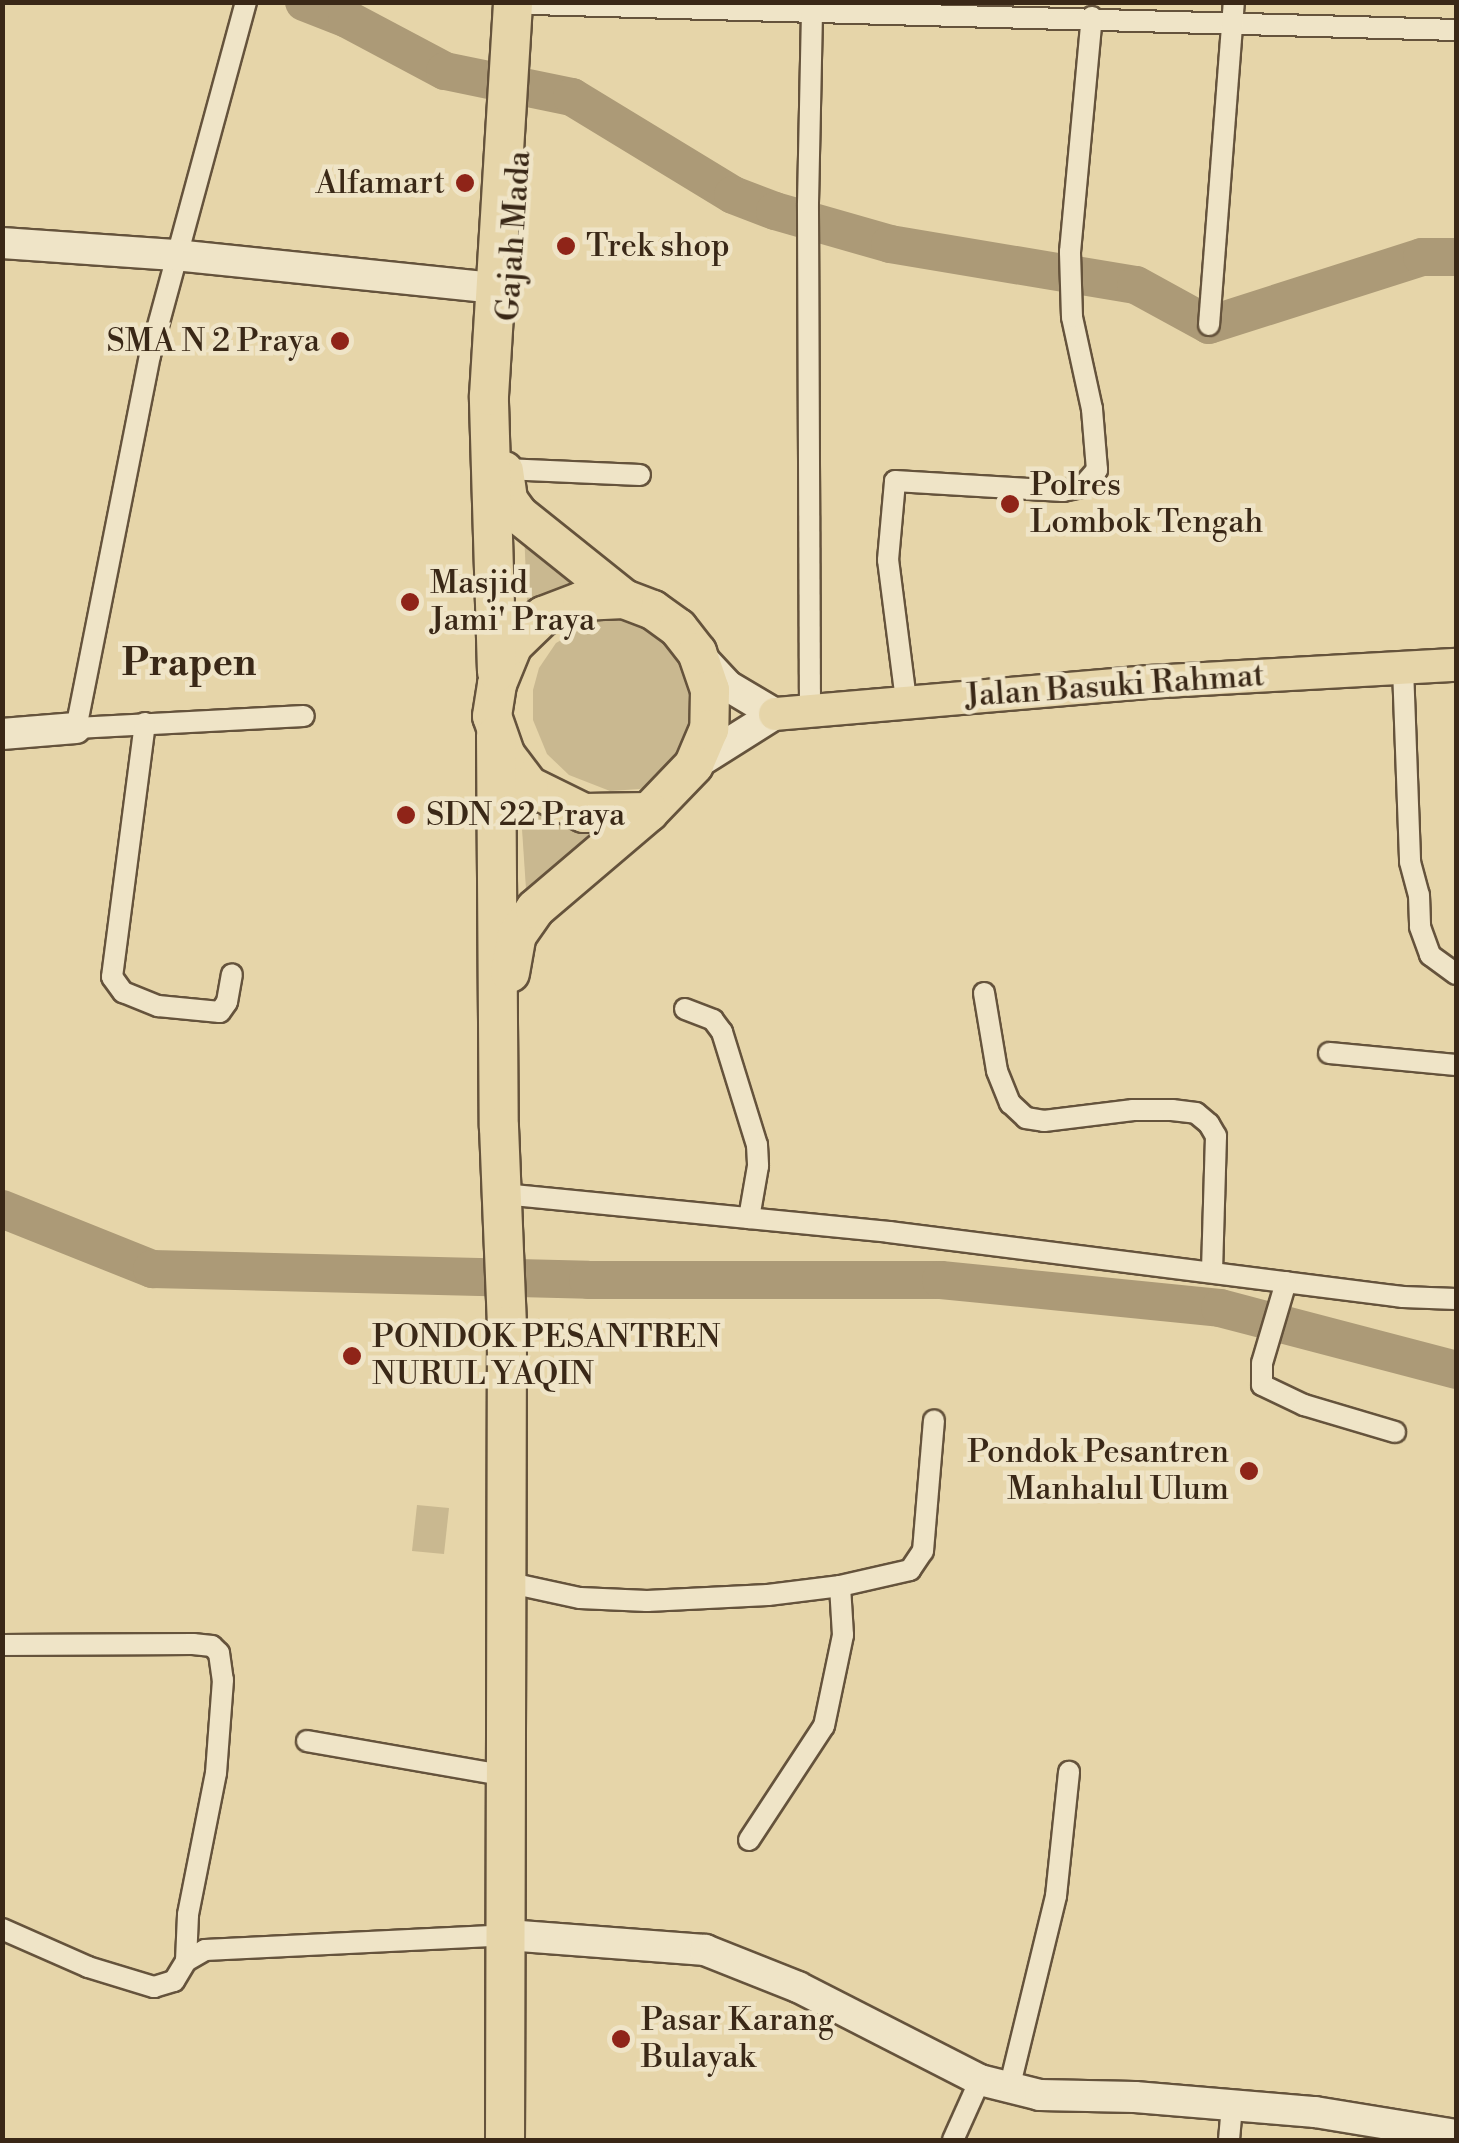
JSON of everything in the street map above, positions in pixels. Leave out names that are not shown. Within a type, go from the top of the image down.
[{"type":"highway","points":[[504,2140],[521,1791],[512,1326],[496,735],[492,716],[497,684],[489,396],[496,288],[526,3]]},
{"type":"highway","name":"Gajah Mada","points":[[515,107],[501,400],[508,500],[518,514],[624,599]]},
{"type":"highway","points":[[497,684],[513,645],[543,616],[582,600],[624,599],[653,610],[678,628],[697,652],[710,690],[711,709],[709,729],[694,765],[649,812],[535,910],[517,935],[510,966],[513,1195],[509,1242]]},
{"type":"highway","points":[[496,735],[518,772],[548,799],[601,815],[649,812]]},
{"type":"highway","points":[[512,1326],[507,1776],[520,2140]]},
{"type":"main road","name":"Jalan Basuki Rahmat","points":[[775,714],[906,700],[1456,665]]},
{"type":"street","points":[[76,728],[124,469],[175,255],[246,2]]},
{"type":"street","points":[[526,3],[1064,9],[1092,17],[1234,12],[1456,30]]},
{"type":"street","points":[[802,7],[809,291],[810,710]]},
{"type":"street","points":[[1209,325],[1234,12]]},
{"type":"street","points":[[906,700],[888,560],[894,483],[903,479],[1062,491],[1090,481],[1096,470],[1096,441],[1070,297],[1071,203],[1092,17]]},
{"type":"street","points":[[2,244],[175,255],[496,288]]},
{"type":"street","points":[[504,470],[640,475]]},
{"type":"street","points":[[694,765],[775,714],[728,686],[697,652]]},
{"type":"street","points":[[1404,668],[1410,862],[1420,895],[1420,928],[1430,954],[1456,974]]},
{"type":"street","points":[[2,734],[304,716]]},
{"type":"street","points":[[145,723],[112,977],[123,992],[158,1006],[220,1012],[228,1002],[232,974]]},
{"type":"street","points":[[984,993],[997,1071],[1010,1103],[1026,1118],[1044,1121],[1172,1110],[1196,1114],[1210,1124],[1216,1136],[1212,1272]]},
{"type":"street","points":[[685,1008],[712,1020],[722,1032],[757,1145],[758,1166],[749,1218]]},
{"type":"street","points":[[1330,1053],[1456,1065]]},
{"type":"street","points":[[513,1195],[749,1218],[1456,1299]]},
{"type":"street","points":[[1286,1282],[1260,1373],[1262,1385],[1272,1392],[1395,1432]]},
{"type":"street","points":[[515,1584],[580,1598],[647,1601],[840,1586],[916,1565],[923,1551],[934,1420]]},
{"type":"street","points":[[749,1840],[824,1726],[841,1652],[840,1586]]},
{"type":"street","points":[[2,1645],[212,1646],[218,1652],[223,1680],[216,1772],[188,1916],[186,1961],[174,1981],[151,1987],[88,1967],[2,1929]]},
{"type":"street","points":[[307,1741],[507,1776]]},
{"type":"street","points":[[953,2140],[995,2085],[1056,1896],[1069,1772]]},
{"type":"street","points":[[186,1961],[205,1950],[513,1935],[705,1950],[798,1988],[995,2085],[1040,2096],[1315,2112],[1456,2135]]},
{"type":"street","points":[[1228,2140],[1232,2105]]},
{"type":"shaded area","points":[[524,531],[599,588],[528,623]]},
{"type":"shaded area","points":[[630,617],[672,635],[706,712],[668,777],[640,789],[610,791],[569,775],[547,754],[533,720],[533,690],[539,668],[556,643],[599,619]]},
{"type":"shaded area","points":[[519,784],[604,828],[526,889]]},
{"type":"shaded area","points":[[417,1505],[449,1508],[444,1554],[412,1551]]},
{"type":"waterway","points":[[304,2],[347,19],[445,71],[572,97],[733,195],[775,211],[890,244],[1136,285],[1209,325],[1422,257],[1456,257]]},
{"type":"waterway","points":[[2,1209],[152,1269],[588,1280],[941,1280],[1220,1308],[1456,1370]]},
{"type":"place","name":"Alfamart","points":[[465,183]]},
{"type":"place","name":"Trek shop","points":[[566,246]]},
{"type":"place","name":"SMA N 2 Praya","points":[[340,341]]},
{"type":"place","name":"Polres Lombok Tengah","points":[[1010,504]]},
{"type":"place","name":"Masjid Jami' Praya","points":[[410,602]]},
{"type":"place","name":"SDN 22 Praya","points":[[406,815]]},
{"type":"place","name":"PONDOK PESANTREN NURUL YAQIN","points":[[352,1356]]},
{"type":"place","name":"Pondok Pesantren Manhalul Ulum","points":[[1249,1471]]},
{"type":"place","name":"Pasar Karang Bulayak","points":[[621,2039]]},
{"type":"district","name":"Prapen","points":[[189,664]]}]
